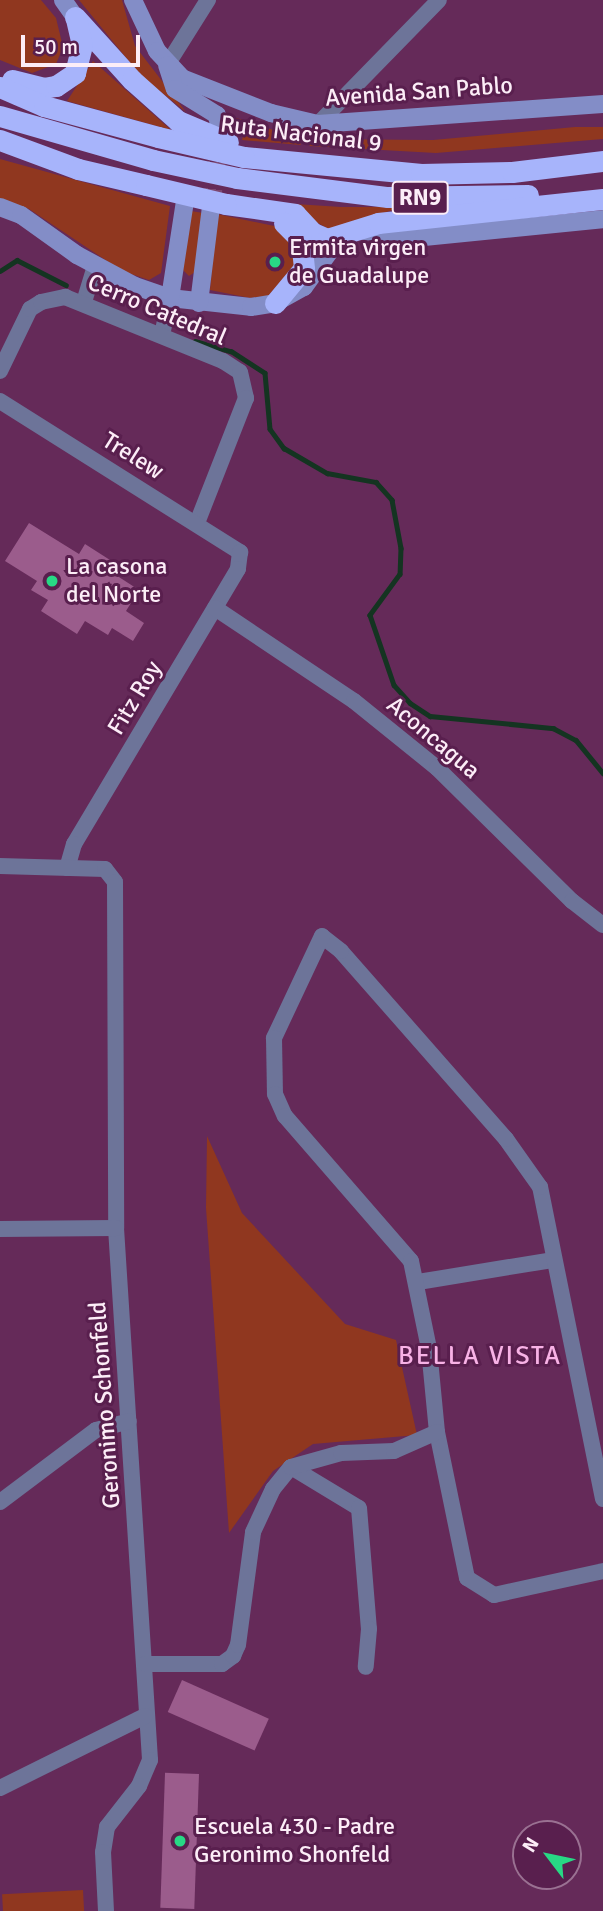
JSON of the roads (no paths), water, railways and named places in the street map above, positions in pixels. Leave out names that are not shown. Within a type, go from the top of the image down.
[{"type":"highway","points":[[0,74],[43,88],[66,81],[75,72],[82,45],[69,8]]},
{"type":"highway","points":[[69,8],[132,80],[190,114],[233,144]]},
{"type":"highway","name":"Ruta Nacional 9","points":[[0,87],[44,106],[158,137],[233,144],[421,174],[512,172],[603,161]]},
{"type":"highway","name":"Ruta Nacional 9","points":[[0,116],[153,160],[237,178],[423,198],[505,197],[603,186]]},
{"type":"highway","points":[[0,140],[78,169],[219,205],[260,212],[295,214],[313,233],[327,239],[378,223],[603,199]]},
{"type":"highway","points":[[260,212],[292,229],[304,248],[300,279],[275,303]]},
{"type":"street","points":[[133,0],[167,65],[171,84],[190,114]]},
{"type":"street","points":[[167,65],[208,0]]},
{"type":"street","points":[[318,124],[439,0]]},
{"type":"street","name":"Avenida San Pablo","points":[[167,65],[201,88],[271,114],[318,124],[603,104]]},
{"type":"street","points":[[162,335],[185,201]]},
{"type":"street","points":[[199,303],[219,205]]},
{"type":"street","points":[[0,207],[21,215],[95,266],[170,298],[251,307],[275,303],[304,287],[330,251],[356,230],[424,237],[603,219]]},
{"type":"street","points":[[84,302],[95,266]]},
{"type":"street","name":"Cerro Catedral","points":[[0,370],[30,309],[65,297],[84,302],[162,335],[240,372],[246,398],[197,523]]},
{"type":"street","name":"Trelew","points":[[0,401],[240,552]]},
{"type":"street","name":"Fitz Roy","points":[[67,868],[74,844],[238,569],[240,552]]},
{"type":"street","name":"Aconcagua","points":[[215,608],[354,701],[438,768],[572,901],[603,925]]},
{"type":"street","points":[[0,866],[67,868]]},
{"type":"street","name":"Geronimo Schonfeld","points":[[67,868],[105,869],[115,882],[116,1228],[145,1664],[145,1716],[150,1760],[139,1786],[107,1827],[103,1852],[106,1911]]},
{"type":"street","points":[[603,1499],[552,1260],[545,1208],[532,1173],[341,951],[322,936],[274,1038],[275,1094],[285,1116],[403,1248],[418,1282],[437,1432],[467,1578],[473,1586],[494,1595],[603,1571]]},
{"type":"street","points":[[0,1229],[116,1228]]},
{"type":"street","points":[[418,1282],[552,1260]]},
{"type":"street","points":[[0,1502],[96,1430],[129,1421]]},
{"type":"street","points":[[145,1664],[222,1664],[233,1656],[238,1646],[253,1532],[273,1489],[291,1467],[341,1453],[394,1451],[437,1432]]},
{"type":"street","points":[[291,1467],[359,1508],[369,1629],[366,1667]]},
{"type":"street","points":[[0,1788],[145,1716]]},
{"type":"waterway","points":[[0,271],[17,260],[66,285]]},
{"type":"waterway","points":[[195,341],[231,351],[265,373],[270,429],[284,448],[327,473],[376,482],[392,500],[401,548],[400,574],[370,615],[394,685],[410,703],[430,716],[553,728],[576,740],[603,773]]},
{"type":"tunnel","points":[[211,207],[220,137]]},
{"type":"place","name":"Ermita virgen de Guadalupe","points":[[275,262]]},
{"type":"place","name":"La casona del Norte","points":[[52,581]]},
{"type":"place","name":"Escuela 430 - Padre Geronimo Shonfeld","points":[[180,1841]]},
{"type":"district","name":"BELLA VISTA","points":[[480,1357]]}]
